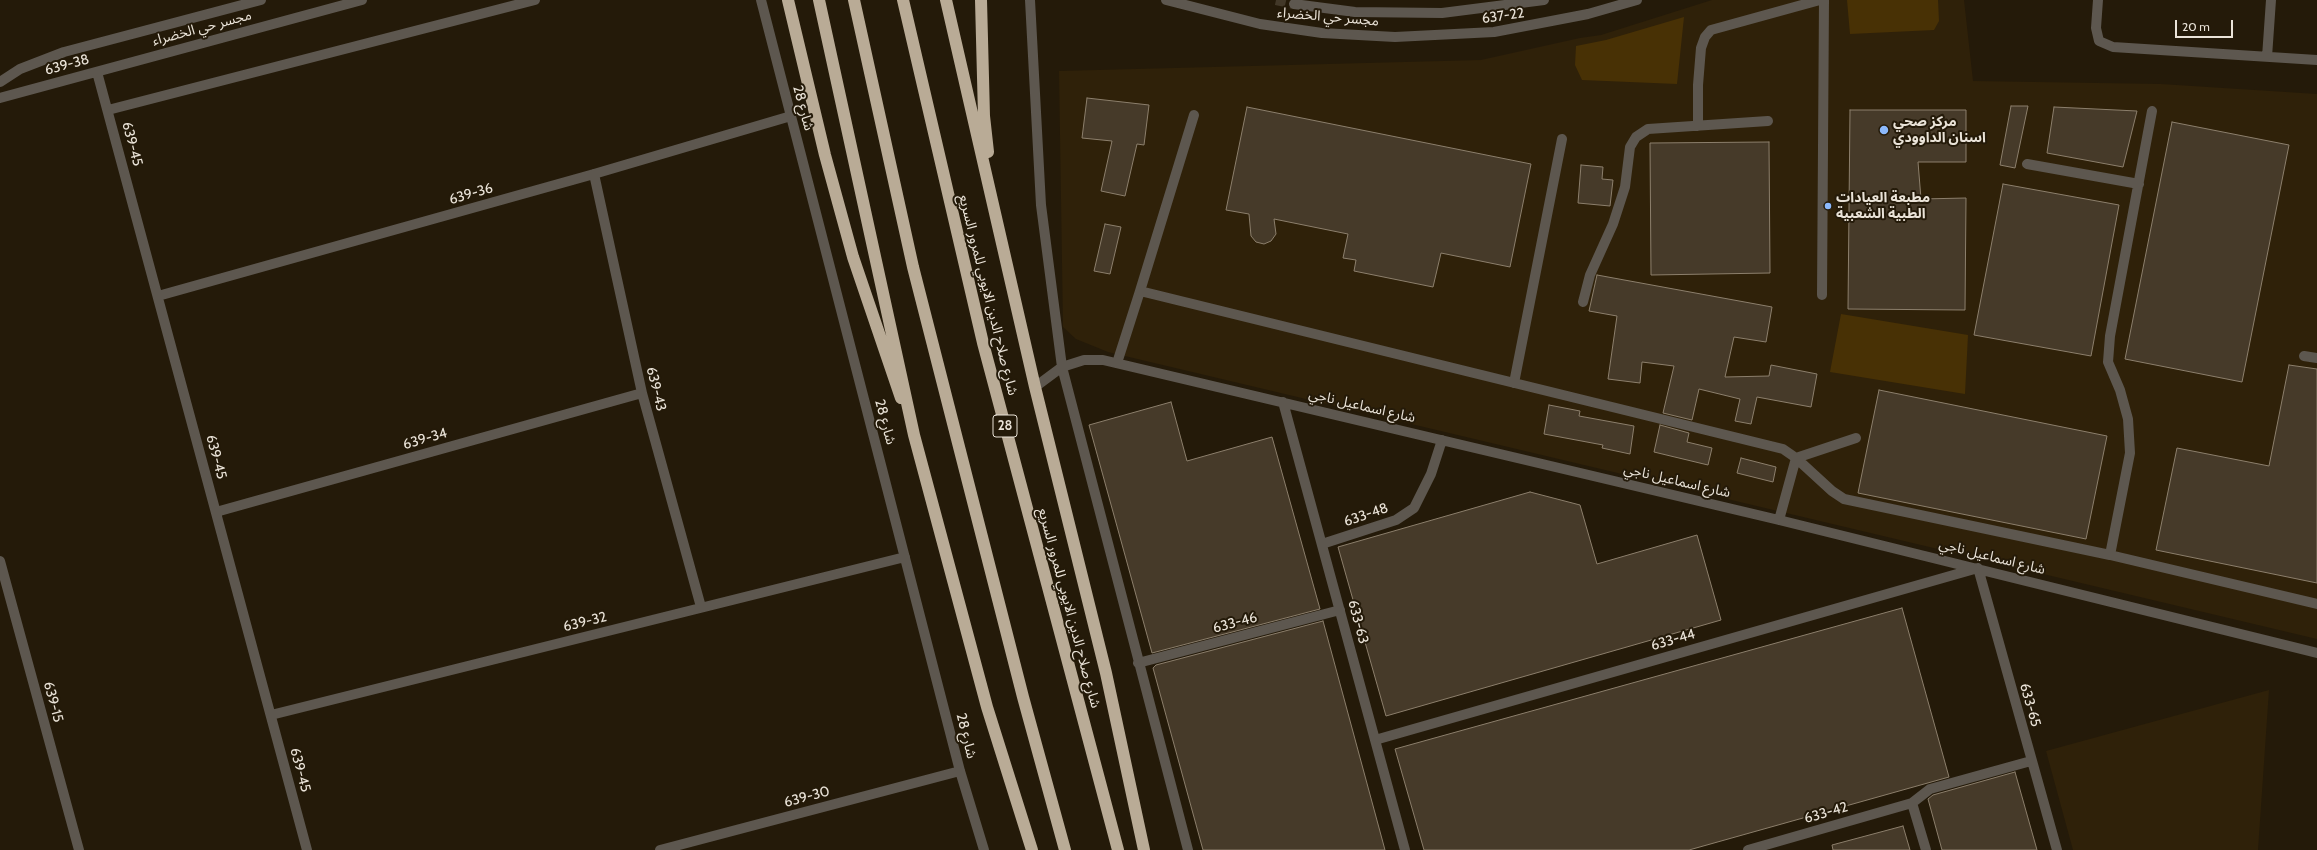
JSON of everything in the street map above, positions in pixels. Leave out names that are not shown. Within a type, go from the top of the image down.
[{"type":"highway","points":[[788,0],[825,155],[853,257],[914,435]]},
{"type":"highway","points":[[819,0],[914,435],[987,707],[1032,850]]},
{"type":"highway","points":[[854,0],[915,275],[1023,697],[1065,850]]},
{"type":"highway","name":"شارع صلاح الدين الايوبي للمرور السريع","points":[[903,0],[983,343],[1118,850]]},
{"type":"highway","points":[[946,0],[1035,387],[1106,673],[1144,850]]},
{"type":"highway","points":[[981,0],[984,116],[993,203]]},
{"type":"street","points":[[0,82],[20,69],[64,52],[261,0]]},
{"type":"street","name":"مجسر حي الخضراء","points":[[142,59],[362,0]]},
{"type":"street","points":[[108,110],[506,4],[535,0]]},
{"type":"street","name":"شارع 28","points":[[761,0],[960,771],[984,850]]},
{"type":"street","points":[[1030,0],[1041,206],[1062,366],[1138,663],[1188,850]]},
{"type":"street","name":"مجسر حي الخضراء","points":[[1166,0],[1234,19],[1291,29],[1387,37],[1442,36]]},
{"type":"street","points":[[1294,4],[1362,12],[1442,13],[1544,0]]},
{"type":"street","name":"637-22","points":[[1442,36],[1494,32],[1540,25],[1637,0]]},
{"type":"street","points":[[1698,126],[1698,84],[1701,48],[1705,37],[1711,30],[1820,0]]},
{"type":"street","points":[[1822,295],[1824,0]]},
{"type":"street","points":[[2098,0],[2096,28],[2099,41],[2113,47],[2317,60]]},
{"type":"street","points":[[2267,57],[2270,0]]},
{"type":"street","name":"639-38","points":[[0,98],[142,59]]},
{"type":"street","name":"639-45","points":[[97,72],[308,850]]},
{"type":"street","points":[[2110,555],[2130,453],[2128,419],[2120,390],[2108,362],[2110,336],[2152,111]]},
{"type":"street","points":[[1117,363],[1194,115]]},
{"type":"street","name":"639-36","points":[[158,296],[594,174],[791,116]]},
{"type":"street","points":[[1583,302],[1590,275],[1613,224],[1625,187],[1630,147],[1636,137],[1648,129],[1768,122]]},
{"type":"street","points":[[1514,383],[1562,139]]},
{"type":"street","points":[[2027,164],[2139,184]]},
{"type":"street","name":"639-43","points":[[594,174],[642,393],[702,607]]},
{"type":"street","points":[[1140,291],[1783,448],[1796,458],[1814,477],[1844,499],[2110,555],[2317,604]]},
{"type":"street","points":[[2304,356],[2317,358]]},
{"type":"street","name":"شارع اسماعيل ناجي","points":[[1035,387],[1062,366],[1084,360],[1117,363],[1978,568],[2317,653]]},
{"type":"street","name":"639-34","points":[[216,512],[642,393]]},
{"type":"street","name":"633-63","points":[[1283,402],[1405,850]]},
{"type":"street","points":[[1796,458],[1856,438]]},
{"type":"street","name":"633-48","points":[[1322,544],[1396,520],[1414,508],[1432,474],[1442,440]]},
{"type":"street","points":[[1779,520],[1796,458]]},
{"type":"street","name":"639-32","points":[[271,715],[905,557]]},
{"type":"street","name":"639-15","points":[[0,561],[79,850]]},
{"type":"street","name":"633-44","points":[[1375,740],[1978,568]]},
{"type":"street","name":"633-65","points":[[1978,568],[2056,850]]},
{"type":"street","name":"633-46","points":[[1138,663],[1340,610]]},
{"type":"street","name":"633-42","points":[[1748,850],[1912,803],[1930,789],[2031,761]]},
{"type":"street","name":"639-30","points":[[660,850],[960,771]]},
{"type":"street","points":[[1912,803],[1926,850]]},
{"type":"shaded area","points":[[1712,0],[1964,0],[1973,81],[2161,84],[2317,94],[2317,639],[1108,352],[1076,339],[1063,327],[1059,71],[1481,60],[1580,38],[1601,35]]},
{"type":"shaded area","points":[[1847,0],[1938,0],[1939,21],[1934,30],[1850,34]]},
{"type":"shaded area","points":[[1684,17],[1677,84],[1582,80],[1575,65],[1576,46],[1606,40]]},
{"type":"shaded area","points":[[1841,314],[1968,335],[1965,394],[1830,372]]},
{"type":"shaded area","points":[[2269,690],[2258,850],[2073,850],[2046,751]]},
{"type":"building","points":[[1087,98],[1149,105],[1144,145],[1137,144],[1125,196],[1101,191],[1112,141],[1082,138]]},
{"type":"building","points":[[2011,106],[2028,106],[2015,168],[2000,165]]},
{"type":"building","points":[[1247,107],[1531,164],[1510,267],[1441,253],[1433,287],[1354,271],[1356,260],[1343,258],[1348,234],[1274,219],[1276,234],[1271,241],[1264,244],[1256,242],[1251,236],[1249,214],[1226,210]]},
{"type":"building","points":[[2054,107],[2137,111],[2123,167],[2047,153]]},
{"type":"building","points":[[1850,110],[1966,110],[1966,162],[1918,162],[1921,199],[1966,198],[1965,310],[1848,309]]},
{"type":"building","points":[[2172,122],[2289,145],[2242,382],[2125,359]]},
{"type":"building","points":[[1769,142],[1770,273],[1651,275],[1650,143]]},
{"type":"building","points":[[1581,165],[1603,167],[1602,179],[1613,180],[1610,206],[1578,203]]},
{"type":"building","points":[[2003,184],[2119,205],[2091,356],[1974,335]]},
{"type":"building","points":[[1105,224],[1121,227],[1110,274],[1094,271]]},
{"type":"building","points":[[1597,275],[1772,307],[1766,342],[1734,337],[1725,377],[1769,376],[1771,365],[1817,374],[1811,407],[1757,397],[1751,424],[1735,421],[1740,399],[1699,389],[1692,420],[1663,413],[1674,366],[1642,362],[1640,383],[1608,379],[1617,316],[1589,311]]},
{"type":"building","points":[[2289,365],[2317,369],[2317,583],[2156,550],[2177,448],[2269,466]]},
{"type":"building","points":[[1879,390],[2107,436],[2086,539],[1858,493]]},
{"type":"building","points":[[1171,402],[1187,461],[1272,437],[1320,609],[1152,653],[1089,425]]},
{"type":"building","points":[[1549,405],[1580,411],[1579,416],[1634,426],[1630,454],[1602,448],[1603,445],[1544,434]]},
{"type":"building","points":[[1660,425],[1689,433],[1687,442],[1712,448],[1708,465],[1654,452]]},
{"type":"building","points":[[1741,458],[1776,467],[1773,482],[1737,473]]},
{"type":"building","points":[[1530,492],[1580,505],[1597,564],[1697,535],[1721,620],[1386,716],[1338,547]]},
{"type":"building","points":[[1902,608],[1949,777],[1689,850],[1424,850],[1395,749]]},
{"type":"building","points":[[1323,621],[1385,850],[1203,850],[1153,668],[1156,665]]},
{"type":"building","points":[[2015,772],[2037,850],[1942,850],[1928,799],[1933,795]]},
{"type":"building","points":[[1903,826],[1910,850],[1833,850],[1832,845]]},
{"type":"tunnel","points":[[1276,0],[1294,4]]},
{"type":"place","name":"مركز صحي اسنان الداوودي","points":[[1884,130]]},
{"type":"place","name":"مطبعة العيادات الطبية الشعبية","points":[[1828,206]]}]
